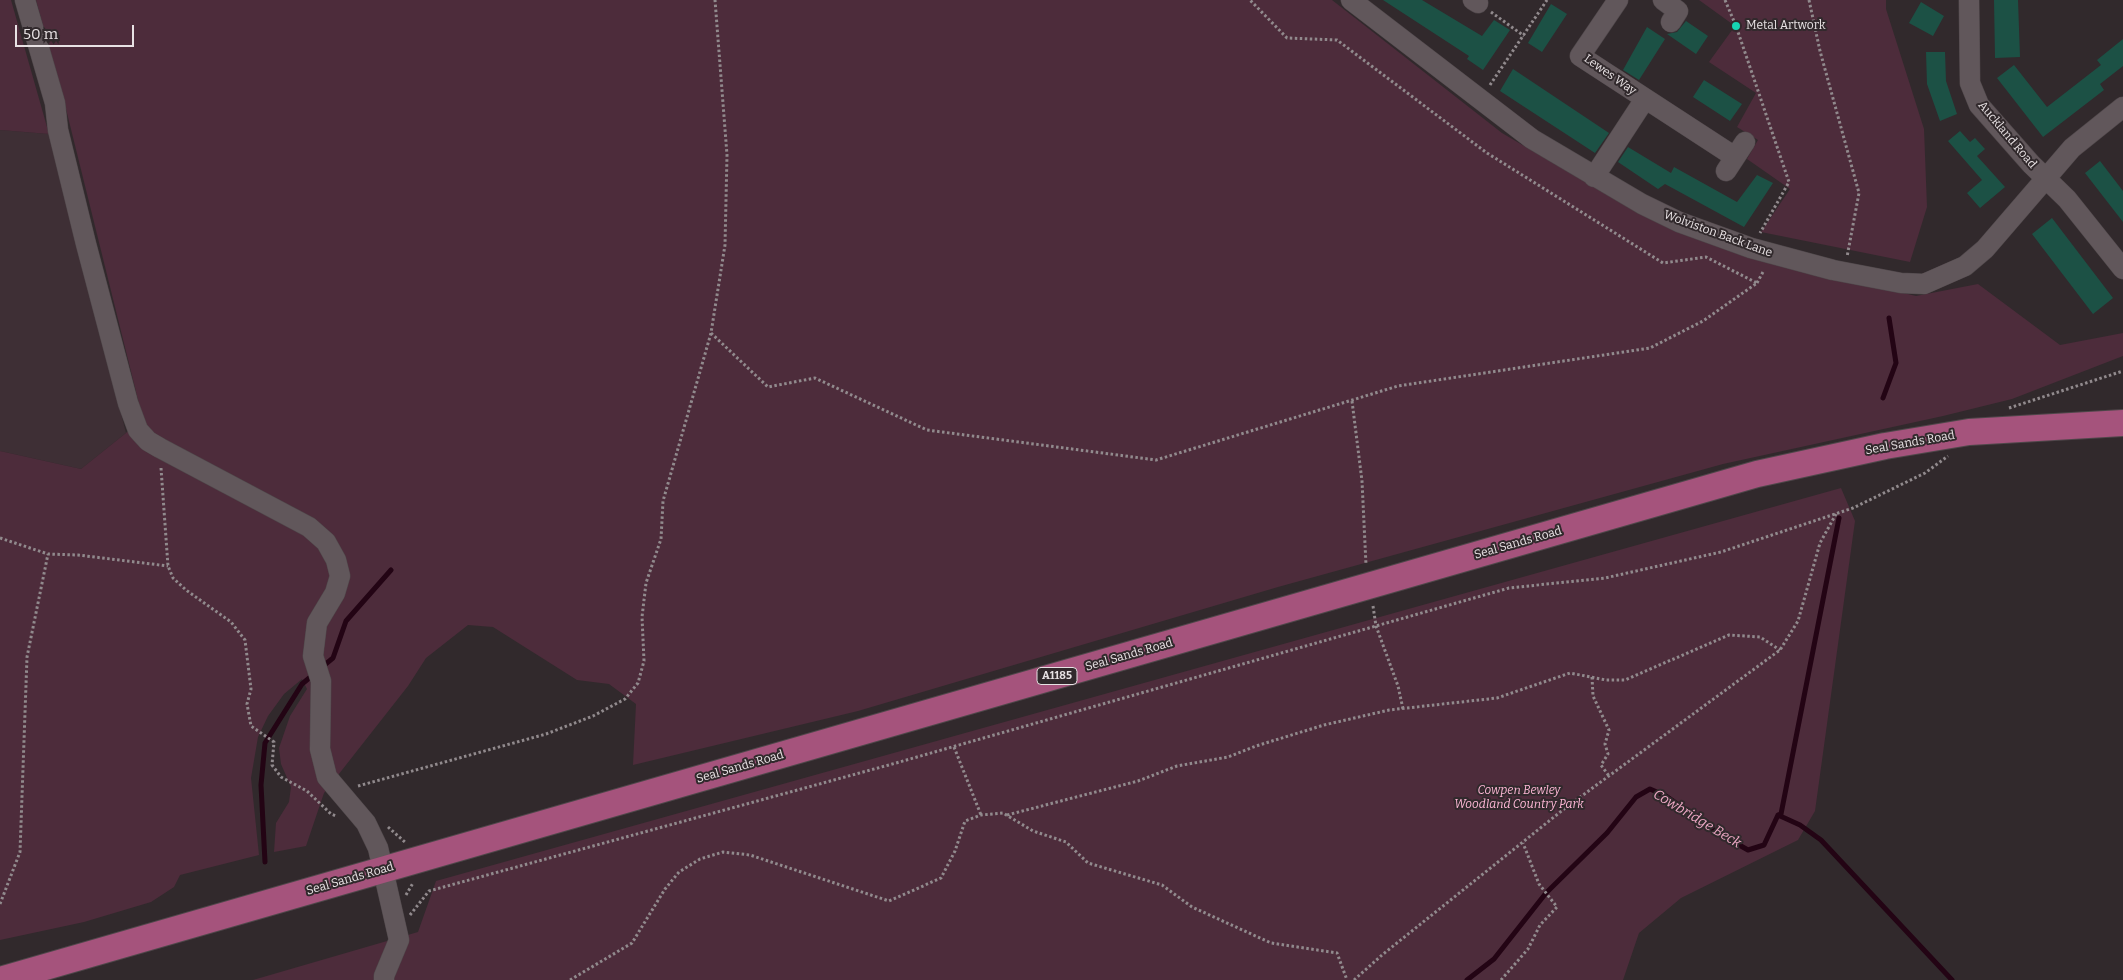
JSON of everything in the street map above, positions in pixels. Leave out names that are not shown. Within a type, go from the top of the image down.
[{"type":"main road","name":"Seal Sands Road","points":[[0,980],[1757,474],[1885,446],[1969,432],[2123,423]]},
{"type":"street","points":[[25,0],[55,103],[58,130],[128,403],[138,430],[148,441],[160,448],[309,527],[326,542],[336,560],[340,576],[335,593],[317,623],[313,656],[321,681],[320,749],[327,777],[341,797],[366,823],[378,848],[399,940],[384,980]]},
{"type":"street","name":"Wolviston Back Lane","points":[[1351,0],[1532,139],[1594,177],[1679,222],[1751,248],[1844,273],[1902,283],[1924,284],[1946,276],[1965,266],[1986,249],[2072,148],[2123,107]]},
{"type":"street","name":"Lewes Way","points":[[1618,0],[1580,56],[1735,157]]},
{"type":"street","points":[[1663,0],[1678,11],[1671,22]]},
{"type":"street","name":"Auckland Road","points":[[1968,0],[1970,83],[1979,105],[2031,164],[2067,199],[2123,269]]},
{"type":"street","name":"Lewes Way","points":[[1594,177],[1645,99]]},
{"type":"path","points":[[341,797],[353,788],[546,734],[593,716],[624,699],[638,683],[644,661],[642,618],[646,583],[661,538],[663,501],[711,333],[725,245],[727,155],[715,0]]},
{"type":"path","points":[[711,333],[768,387],[815,378],[928,430],[1156,460],[1398,386],[1650,348],[1703,321],[1757,283],[1706,257],[1663,263],[1488,153],[1337,40],[1287,38],[1250,0]]},
{"type":"path","points":[[1479,100],[1548,0]]},
{"type":"path","points":[[1724,0],[1736,26],[1789,182],[1751,248]]},
{"type":"path","points":[[1809,0],[1820,51],[1859,193],[1844,273]]},
{"type":"path","points":[[1476,2],[1524,36]]},
{"type":"path","points":[[2006,409],[2123,371]]},
{"type":"path","points":[[1352,401],[1362,480],[1365,555],[1369,586],[1376,626],[1398,686],[1403,709]]},
{"type":"path","points":[[396,925],[411,914],[429,891],[954,746],[1509,588],[1605,578],[1721,552],[1853,508],[1926,474],[1943,462],[1969,432]]},
{"type":"path","points":[[160,448],[168,566],[174,578],[180,584],[231,622],[245,640],[251,689],[247,704],[251,726],[274,742],[272,765],[281,777],[307,791],[331,814],[346,820],[366,823]]},
{"type":"path","points":[[1354,980],[1382,955],[1609,776],[1780,650],[1798,621],[1820,544],[1836,513]]},
{"type":"path","points":[[0,538],[48,554],[78,555],[168,566]]},
{"type":"path","points":[[0,904],[20,852],[27,657],[48,554]]},
{"type":"path","points":[[1007,815],[1138,781],[1177,766],[1228,757],[1256,746],[1324,725],[1403,709],[1496,698],[1570,673],[1606,680],[1625,680],[1729,635],[1760,637],[1780,650]]},
{"type":"path","points":[[1592,677],[1593,696],[1609,730],[1605,744],[1608,754],[1601,765],[1609,776]]},
{"type":"path","points":[[954,746],[981,815]]},
{"type":"path","points":[[570,980],[632,943],[665,889],[679,872],[700,859],[723,852],[750,856],[889,901],[941,878],[955,851],[965,821],[981,815],[1003,813],[1033,831],[1066,842],[1088,863],[1162,885],[1192,907],[1271,943],[1337,953],[1347,980]]},
{"type":"path","points":[[1501,980],[1528,949],[1540,925],[1557,907],[1556,903],[1539,884],[1523,843]]},
{"type":"shaded area","points":[[0,130],[49,134],[126,433],[81,469],[0,451]]},
{"type":"green space","points":[[0,0],[11,0],[49,134],[0,130]]},
{"type":"green space","points":[[36,0],[1332,0],[1502,133],[1638,213],[1749,256],[1916,296],[1978,284],[2060,345],[2123,333],[2123,356],[2012,399],[1723,464],[1278,587],[858,711],[633,765],[636,704],[609,684],[577,680],[493,627],[468,625],[426,658],[408,686],[324,793],[306,846],[274,852],[276,823],[289,802],[291,787],[281,764],[279,748],[290,716],[307,689],[302,679],[284,694],[268,716],[258,737],[251,778],[259,855],[180,875],[174,887],[151,902],[84,922],[0,940],[0,451],[81,469],[126,433],[142,416],[66,109]]},
{"type":"green space","points":[[1699,0],[1886,0],[1886,9],[1924,129],[1927,207],[1910,262],[1761,232],[1790,189],[1747,159],[1758,140],[1737,127],[1756,93],[1709,62],[1735,26]]},
{"type":"green space","name":"Cowpen Bewley Woodland Country Park","points":[[1841,488],[1855,521],[1815,811],[1798,840],[1681,898],[1639,933],[1623,980],[253,980],[418,932],[436,881]]},
{"type":"building","points":[[1383,0],[1422,0],[1482,36],[1494,20],[1510,30],[1483,70],[1467,59],[1469,56]]},
{"type":"building","points":[[1994,0],[2018,0],[2020,57],[1995,58]]},
{"type":"building","points":[[1921,2],[1944,16],[1933,36],[1909,23]]},
{"type":"building","points":[[1551,4],[1567,14],[1542,52],[1528,43]]},
{"type":"building","points":[[1686,21],[1708,36],[1696,54],[1667,34],[1677,32]]},
{"type":"building","points":[[1647,27],[1665,39],[1639,80],[1623,70]]},
{"type":"building","points":[[2123,39],[2123,66],[2100,84],[2104,90],[2043,137],[1997,78],[2014,65],[2047,107],[2101,65],[2097,60]]},
{"type":"building","points":[[1926,52],[1945,52],[1946,81],[1957,114],[1940,121],[1927,84]]},
{"type":"building","points":[[1513,69],[1609,133],[1595,153],[1500,91]]},
{"type":"building","points":[[1704,80],[1742,104],[1730,121],[1693,97]]},
{"type":"building","points":[[1960,131],[1970,142],[1975,138],[1985,149],[1977,156],[2005,187],[1980,208],[1967,193],[1982,180],[1948,141]]},
{"type":"building","points":[[1628,147],[1671,173],[1674,167],[1737,202],[1757,175],[1773,183],[1744,227],[1665,184],[1658,189],[1618,162]]},
{"type":"building","points":[[2100,161],[2123,191],[2123,222],[2085,173]]},
{"type":"building","points":[[2052,218],[2113,298],[2093,314],[2032,234]]},
{"type":"waterway","points":[[1883,398],[1896,363],[1889,318]]},
{"type":"waterway","points":[[1778,815],[1781,814],[1839,518]]},
{"type":"waterway","points":[[322,667],[333,658],[346,621],[391,570]]},
{"type":"waterway","points":[[265,862],[261,785],[265,743],[302,684],[314,674]]},
{"type":"waterway","name":"Cowbridge Beck","points":[[1467,980],[1494,959],[1546,893],[1607,833],[1636,797],[1650,789],[1666,796],[1718,833],[1748,850],[1764,845],[1778,815],[1800,825],[1821,840],[1952,980]]},
{"type":"place","name":"Metal Artwork","points":[[1736,26]]}]
